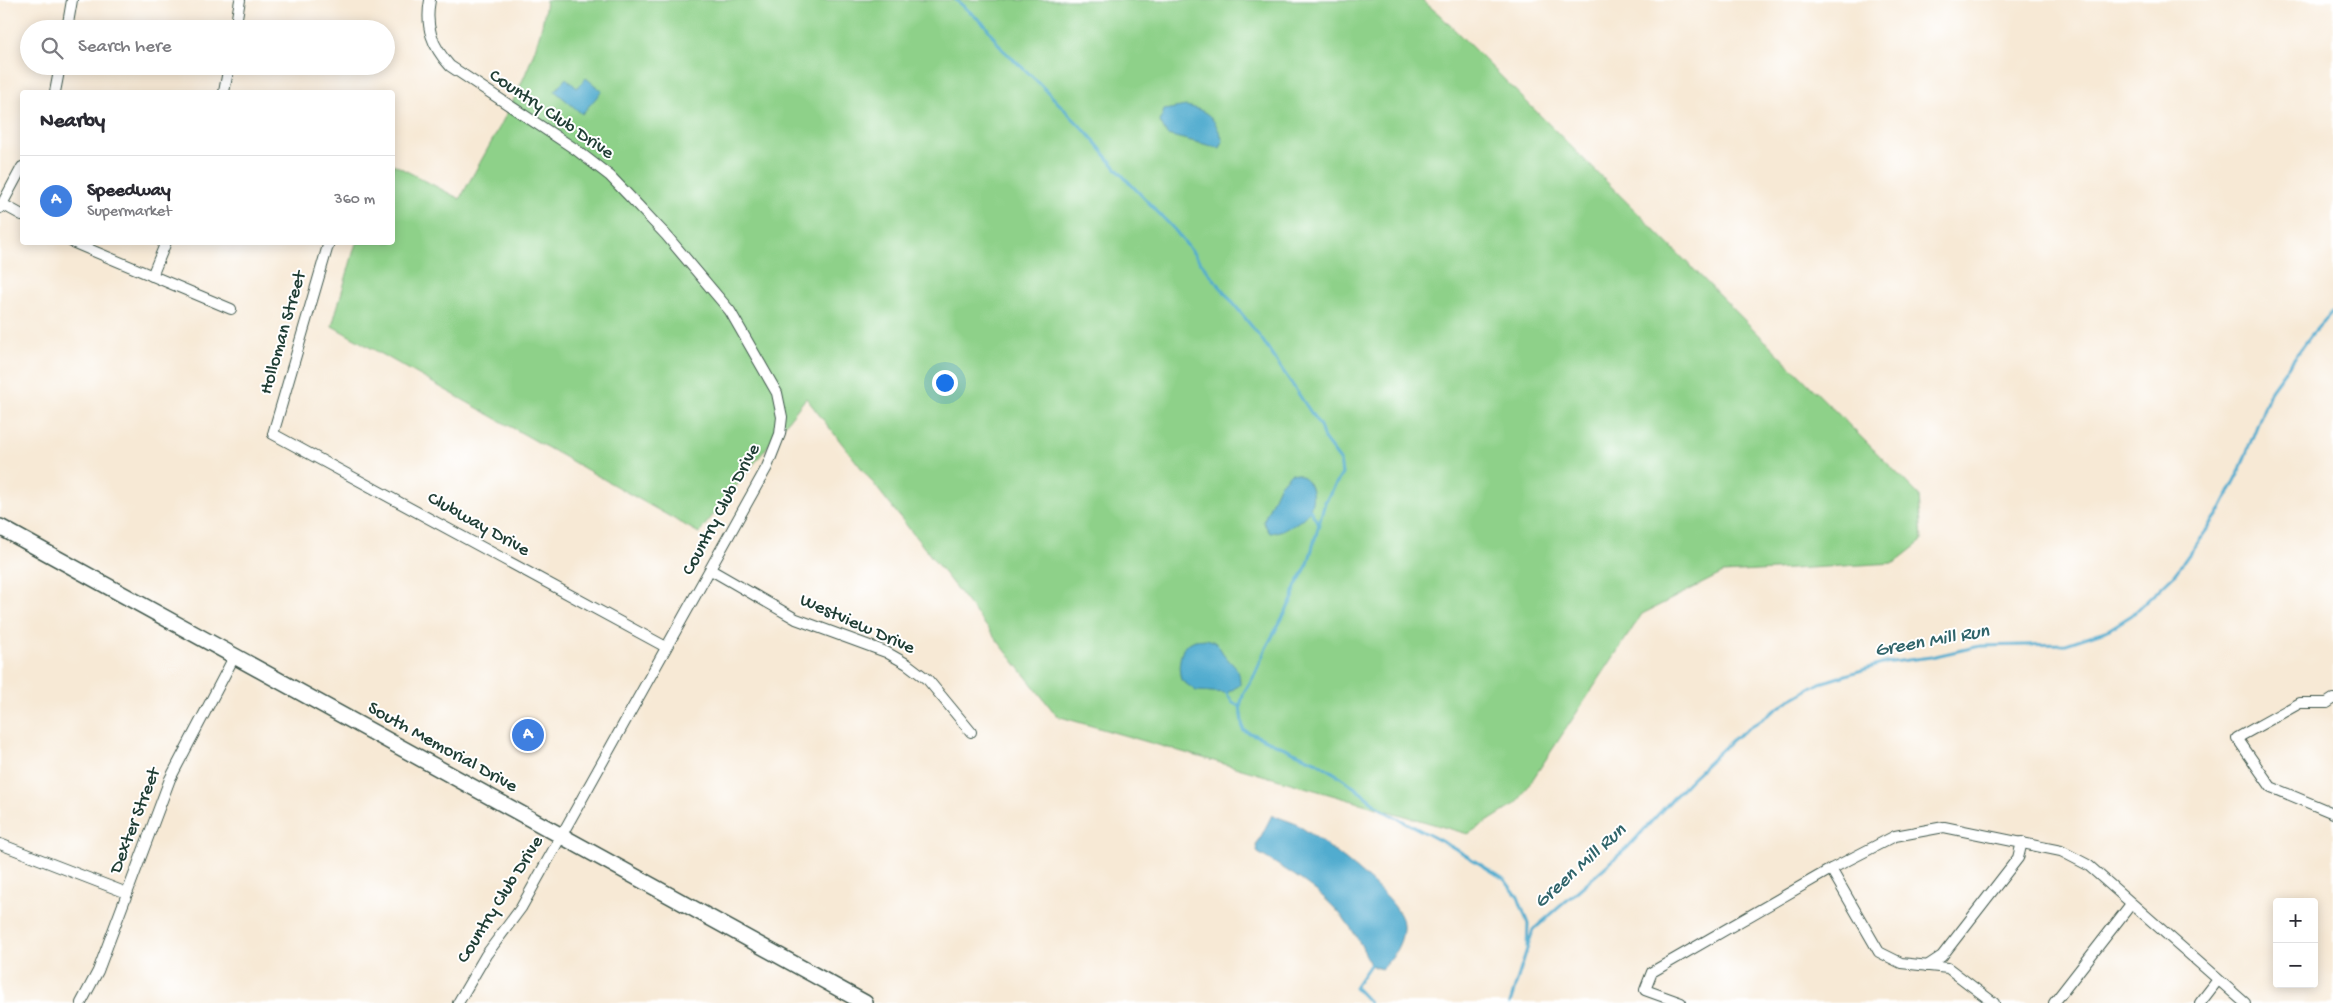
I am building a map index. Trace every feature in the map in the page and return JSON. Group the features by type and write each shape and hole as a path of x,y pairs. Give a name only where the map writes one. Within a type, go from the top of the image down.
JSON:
{"main road":[{"name":"South Memorial Drive","path":"0,527 864,1003"}],"street":[{"path":"69,20 72,0"},
{"path":"237,20 240,0"},
{"name":"Country Club Drive","path":"430,0 429,32 438,53 450,66 575,148 610,176 666,235 730,311 777,392 782,417 775,449 711,570 666,647 522,908 486,955 458,1003"},
{"path":"56,90 59,75"},
{"path":"224,90 227,75"},
{"path":"20,171 1,206 20,214"},
{"path":"79,245 231,309"},
{"path":"152,276 165,245"},
{"name":"Holloman Street","path":"274,434 328,245"},
{"name":"Clubway Drive","path":"274,434 666,647"},
{"name":"Westview Drive","path":"711,570 796,619 886,652 907,664 934,686 971,732"},
{"name":"Dexter Street","path":"81,1003 98,971 170,779 234,657"},
{"path":"2333,699 2327,703 2300,703 2237,738 2270,787 2333,813"},
{"path":"1681,1003 1645,990 1652,972 1831,869 1895,836 1944,827 2061,851 2088,865 2217,981 2245,1003"},
{"path":"1926,966 1942,956 2012,866 2018,858 2022,842"},
{"path":"0,844 127,893"},
{"path":"1831,869 1879,952 1901,963 1948,968 1994,1003"},
{"path":"2054,1003 2131,904"},
{"path":"2200,1003 2217,981"}],"green space":[{"path":"546,0 1422,0 1441,16 1919,495 1922,541 1894,563 1723,573 1642,614 1517,803 1468,834 1057,716 806,398 699,533 332,326 355,245 395,245 395,165 460,199 525,76 542,25"}],"water":[{"path":"566,78 577,88 586,78 602,91 582,114 555,91"},
{"path":"1186,106 1201,110 1214,121 1223,141 1220,148 1167,135 1160,122 1164,110"},
{"path":"1291,473 1303,477 1310,485 1313,497 1310,509 1303,518 1293,525 1281,531 1270,533 1263,522 1279,486"},
{"path":"1206,639 1216,644 1238,672 1240,685 1227,693 1196,691 1181,680 1180,662 1185,645 1195,640"},
{"path":"1272,815 1294,823 1320,840 1371,882 1396,909 1402,919 1403,932 1395,953 1381,969 1370,965 1350,927 1325,898 1294,875 1258,853 1256,846"}],"waterway":[{"path":"956,0 985,25 1002,49 1036,80 1090,136 1120,173 1174,229 1261,338 1320,426 1324,439 1340,460 1342,474 1325,502 1308,564 1295,587 1293,598 1244,692 1240,706 1243,730 1317,762 1345,780 1384,811 1454,848 1504,879 1518,897 1528,924 1527,947"},
{"name":"Green Mill Run","path":"1510,1003 1533,930 1628,847 1688,782 1733,739 1788,701 1820,683 1885,663 1931,657 1980,646 2066,644 2108,630 2132,615 2174,575 2218,514 2237,477 2271,390 2312,334 2333,311"},
{"path":"1306,509 1310,510 1318,523"},
{"path":"1225,691 1233,703 1240,706"},
{"path":"1370,1003 1355,987 1372,962"}],"place":[{"name":"Speedway","path":"528,735"}]}
